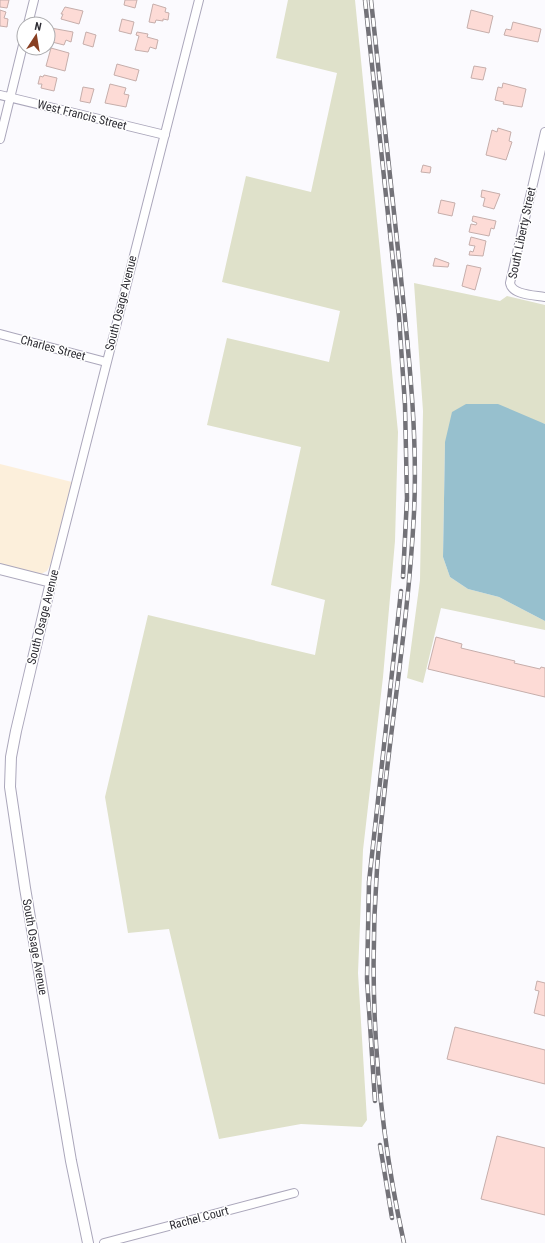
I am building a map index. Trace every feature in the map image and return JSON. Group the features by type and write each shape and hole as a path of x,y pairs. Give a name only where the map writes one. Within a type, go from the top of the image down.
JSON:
{"street":[{"path":"30,16 34,0"},
{"name":"South Osage Avenue","path":"88,1243 67,1138 25,888 10,787 11,757 51,582 198,0"},
{"path":"0,139 20,56"},
{"name":"West Francis Street","path":"0,95 164,135"},
{"name":"South Liberty Street","path":"545,132 511,276 511,287 515,291 545,298"},
{"name":"Charles Street","path":"0,334 106,362"},
{"path":"0,569 51,582"},
{"name":"Rachel Court","path":"104,1243 294,1192"}],"shaded area":[{"path":"0,464 72,482 51,563 47,571 41,574 0,564"}],"green space":[{"path":"288,0 355,0 398,432 395,541 383,677 363,850 358,973 367,1120 362,1127 301,1124 219,1139 169,929 128,933 105,797 148,615 315,655 325,600 271,585 301,447 207,425 227,338 329,362 340,311 222,282 246,176 311,192 337,73 276,58"},
{"path":"414,283 500,301 507,296 545,305 545,424 540,423 445,442 443,557 450,577 468,589 499,597 545,621 545,630 441,608 423,683 407,678 420,580 423,411"}],"water":[{"path":"466,404 498,404 545,424 545,621 499,597 468,589 450,577 443,557 445,442 452,412"}],"building":[{"path":"0,0 9,0 7,8 0,7"},
{"path":"125,0 137,0 135,8 124,5"},
{"path":"153,4 166,8 165,12 169,13 168,20 156,20 155,23 149,22"},
{"path":"65,7 83,11 79,24 61,19 63,14 61,14"},
{"path":"0,10 6,12 4,18 8,19 7,27 0,26"},
{"path":"471,10 493,16 489,33 467,28"},
{"path":"122,19 134,22 131,34 119,31"},
{"path":"513,22 541,29 538,42 504,35 506,29 511,30"},
{"path":"56,29 73,32 71,42 66,40 64,45 56,43"},
{"path":"86,32 96,35 93,47 83,44"},
{"path":"137,32 148,34 147,37 158,40 156,49 150,47 148,52 135,50 139,36 136,35"},
{"path":"56,49 69,53 65,71 46,66 49,56 56,56"},
{"path":"117,64 139,70 136,81 114,75"},
{"path":"474,66 486,68 483,80 471,78"},
{"path":"44,75 57,78 54,91 41,88 42,84 38,84 40,76 43,77"},
{"path":"503,83 526,89 522,107 503,104 504,102 495,100 498,87 502,88"},
{"path":"110,84 126,88 124,94 129,95 126,107 105,103"},
{"path":"83,87 94,89 90,103 80,101"},
{"path":"498,128 511,132 509,141 512,142 506,160 486,155 492,130 497,132"},
{"path":"423,165 431,167 430,173 421,172"},
{"path":"482,190 500,194 494,209 483,206 485,198 481,197"},
{"path":"441,200 455,203 452,216 438,213"},
{"path":"473,216 496,221 494,229 491,228 489,236 469,232 471,224 476,225 477,223 472,221"},
{"path":"471,237 486,241 483,256 469,255 470,251 473,252 475,246 469,245"},
{"path":"435,258 449,263 448,267 433,266"},
{"path":"467,265 481,268 475,290 462,286"},
{"path":"436,637 462,644 461,648 515,661 514,663 540,669 541,667 545,668 545,697 428,669"},
{"path":"537,981 545,983 545,1016 534,1013 539,991 535,990"},
{"path":"455,1027 545,1050 545,1084 447,1059"},
{"path":"497,1136 545,1148 545,1215 481,1199"}],"railway":[{"path":"365,0 399,317 405,405 407,498 403,577"},
{"path":"371,0 412,390 415,452 414,513 411,558 381,824 374,916 374,1010 381,1104 387,1150 404,1243"},
{"path":"375,1101 367,979 369,882 401,591"},
{"path":"380,1145 392,1218"}]}
